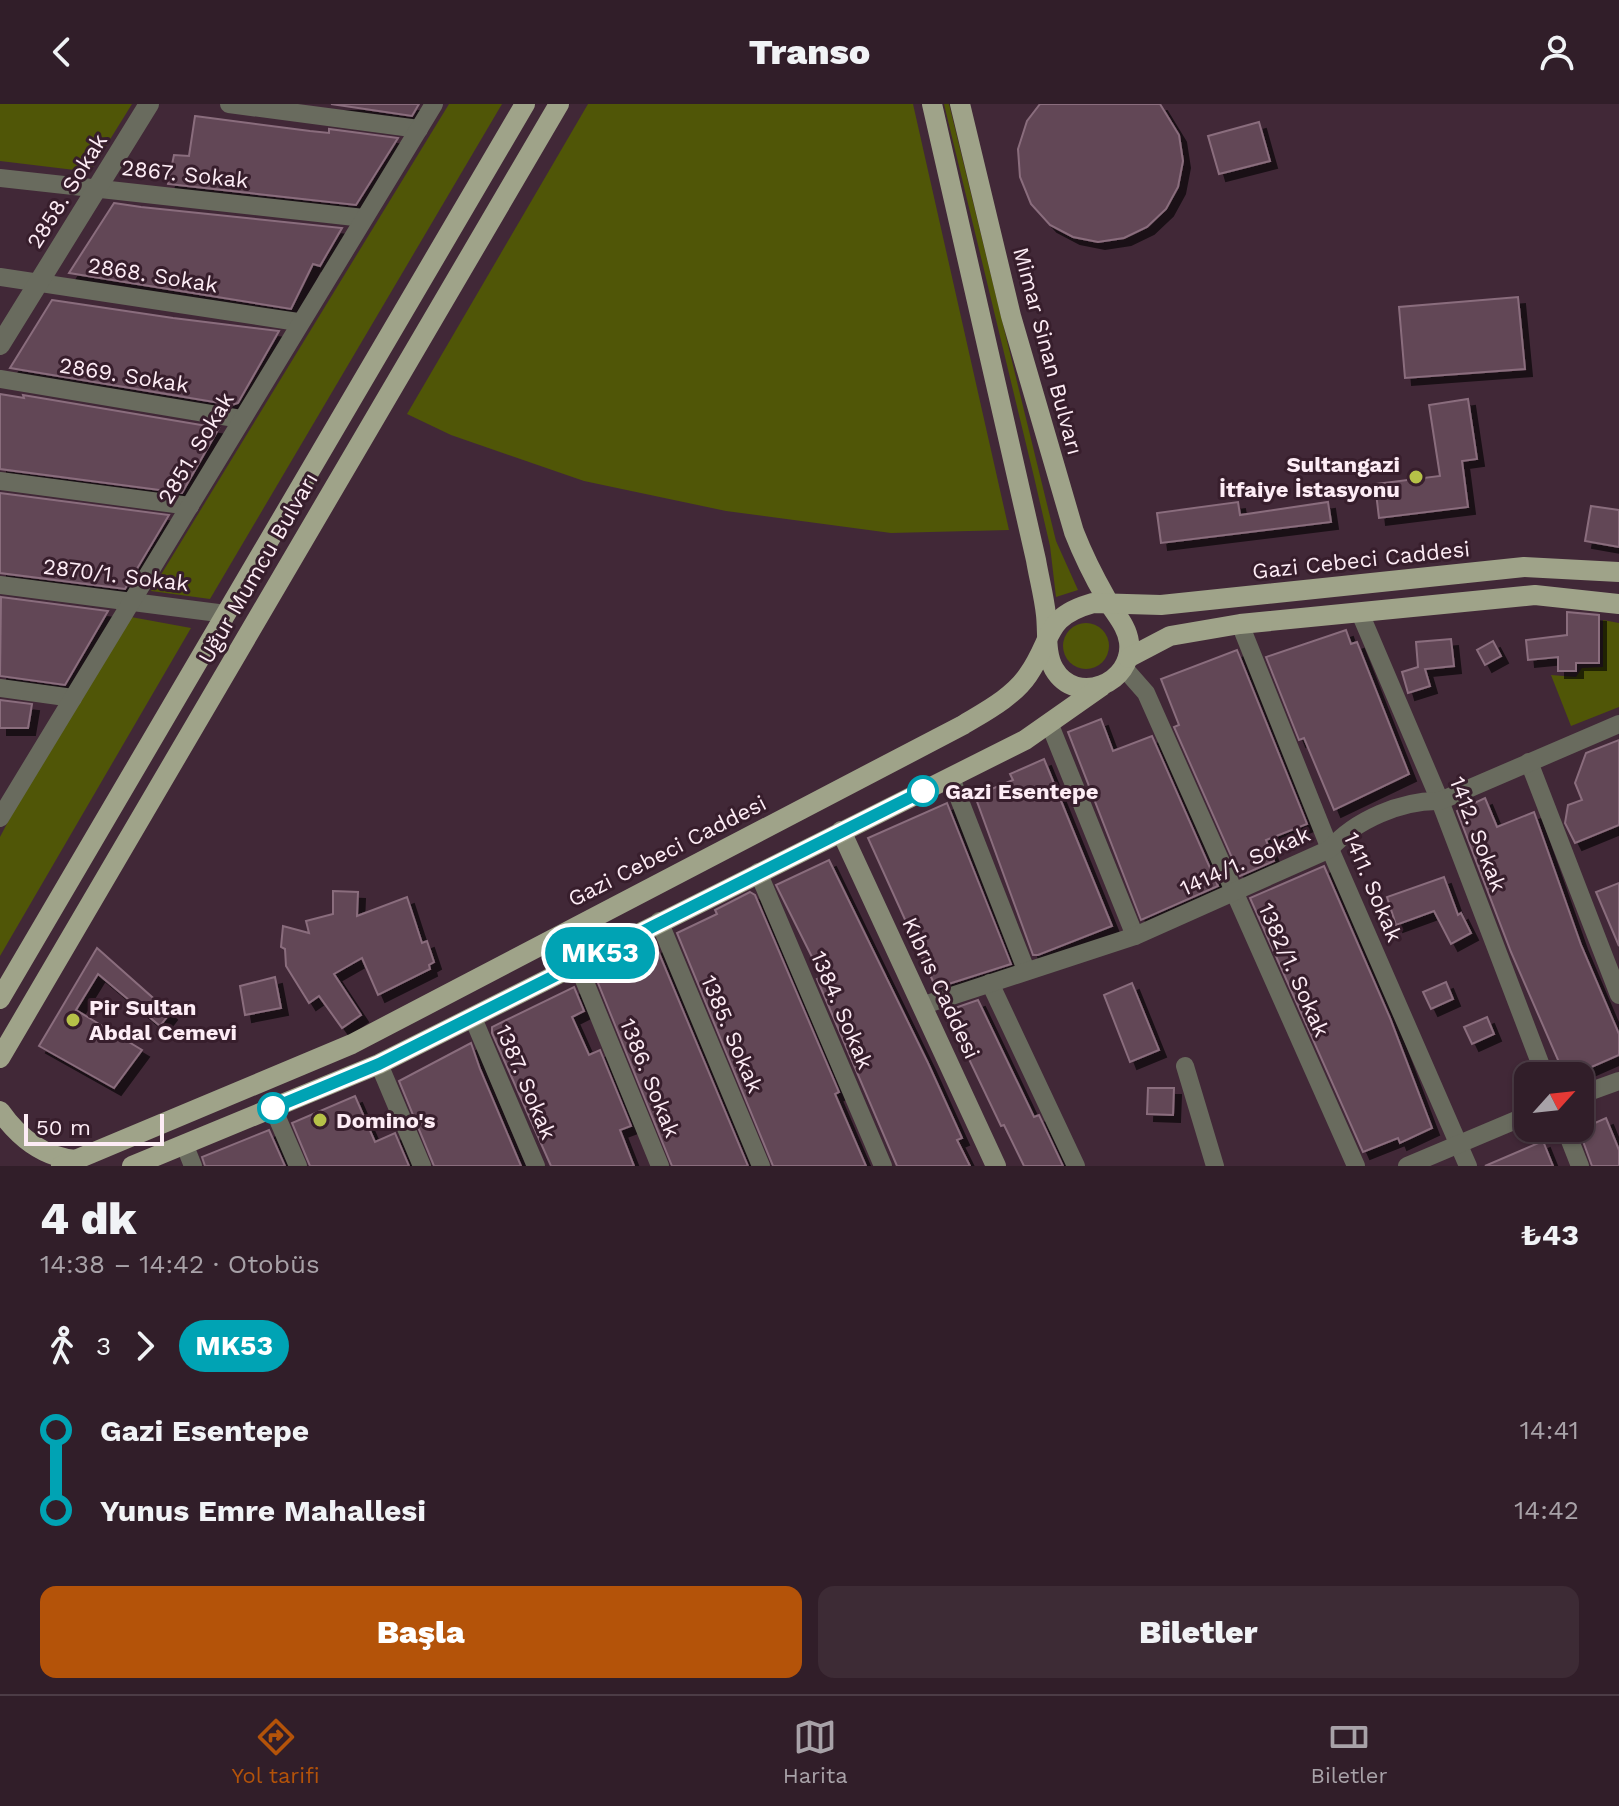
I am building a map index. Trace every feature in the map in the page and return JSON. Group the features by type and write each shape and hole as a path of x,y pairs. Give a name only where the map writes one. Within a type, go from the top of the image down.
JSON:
{"main road":[{"name":"Uğur Mumcu Bulvarı","path":"0,999 525,104"},
{"name":"Uğur Mumcu Bulvarı","path":"0,1058 559,104"},
{"path":"932,104 1036,560 1049,659 1063,681 1076,687 1102,686"},
{"name":"Mimar Sinan Bulvarı","path":"960,104 1011,316 1074,532 1109,603"},
{"name":"Gazi Cebeci Caddesi","path":"1109,603 1189,603 1524,567 1619,572"},
{"path":"132,1166 379,1064 659,921 951,778 1050,725 1102,686 1126,663 1170,636 1240,624 1535,595 1591,598 1619,604"},
{"path":"1048,640 1054,623 1066,612 1093,603 1109,603 1128,633 1126,663"},
{"name":"Gazi Cebeci Caddesi","path":"69,1163 352,1044 963,725 1011,694 1028,676 1048,640"},
{"name":"Kıbrıs Caddesi","path":"841,831 996,1166"},
{"path":"0,1111 14,1129 43,1153 69,1163"}],"street":[{"name":"2858. Sokak","path":"0,345 149,104"},
{"path":"229,104 419,129"},
{"name":"2851. Sokak","path":"0,818 8,789 73,698 298,322 434,104"},
{"name":"2867. Sokak","path":"0,178 364,218"},
{"name":"2868. Sokak","path":"0,277 298,322"},
{"name":"2869. Sokak","path":"0,379 241,419"},
{"path":"0,481 190,506"},
{"name":"2870/1. Sokak","path":"0,585 226,614"},
{"name":"1412. Sokak","path":"1360,613 1440,801 1540,1062"},
{"name":"1411. Sokak","path":"1240,624 1330,849 1468,1166"},
{"name":"1382/1. Sokak","path":"1126,663 1146,693 1232,894 1356,1166"},
{"path":"0,688 73,698"},
{"name":"1414/1. Sokak","path":"924,1005 1135,936 1330,849 1346,830 1417,800 1440,801 1619,724"},
{"path":"1050,725 1135,936"},
{"path":"1529,762 1619,995"},
{"path":"951,778 1026,970"},
{"name":"1384. Sokak","path":"758,872 883,1166"},
{"name":"1385. Sokak","path":"659,921 761,1166"},
{"name":"1386. Sokak","path":"578,965 660,1166"},
{"path":"990,983 1076,1166"},
{"name":"1387. Sokak","path":"473,1018 536,1166"},
{"path":"379,1064 422,1166"},
{"path":"1185,1066 1215,1166"},
{"path":"1594,1090 1619,1081"},
{"path":"273,1108 298,1166"},
{"path":"1407,1166 1514,1121"},
{"path":"1571,1142 1580,1166"},
{"path":"185,1146 193,1166"}],"green space":[{"path":"0,104 132,104 91,170 83,171 0,161"},
{"path":"449,104 502,104 210,599 151,591"},
{"path":"588,104 913,104 1009,530 891,533 726,511 584,481 451,435 407,414"},
{"path":"944,104 949,104 1056,541 1078,590 1056,597 1050,546"},
{"path":"131,617 191,628 0,956 0,837 33,774"},
{"path":"1603,620 1619,623 1619,707 1571,726 1551,675 1576,677 1582,668 1603,667"},
{"path":"1086,623 1102,630 1109,646 1102,662 1086,669 1070,662 1063,646 1070,630"}],"building":[{"path":"331,104 419,104 412,116"},
{"path":"1040,104 1160,104 1179,135 1183,161 1178,187 1166,209 1147,227 1124,238 1098,242 1073,237 1050,225 1031,204 1020,177 1018,149 1027,121"},
{"path":"195,116 310,131 329,133 329,129 398,138 356,205 168,184 174,155 189,156"},
{"path":"1259,122 1270,161 1219,174 1208,136"},
{"path":"114,203 342,228 320,266 313,264 291,309 69,273"},
{"path":"1518,297 1525,369 1405,378 1399,307"},
{"path":"52,300 279,331 238,403 232,405 10,368"},
{"path":"0,394 24,398 23,395 219,428 182,493 0,469"},
{"path":"1468,399 1477,459 1462,461 1468,507 1379,518 1375,484 1440,476 1429,405"},
{"path":"0,493 169,515 125,589 0,573"},
{"path":"1238,502 1240,515 1328,502 1331,522 1161,543 1157,513"},
{"path":"1591,506 1619,510 1619,547 1585,541"},
{"path":"1,597 108,611 65,685 0,676"},
{"path":"1567,612 1599,615 1599,663 1576,663 1576,671 1558,671 1558,657 1528,660 1526,640 1567,635"},
{"path":"1346,630 1351,644 1357,642 1409,774 1334,810 1304,738 1299,740 1266,657"},
{"path":"1451,639 1454,666 1425,669 1430,686 1408,693 1402,672 1418,667 1416,642"},
{"path":"1493,641 1501,656 1485,665 1477,650"},
{"path":"1237,650 1307,824 1266,840 1274,861 1240,876 1174,727 1179,725 1161,679"},
{"path":"0,700 32,704 28,728 0,728"},
{"path":"1101,719 1113,751 1152,736 1218,886 1141,920 1068,732"},
{"path":"1619,740 1619,825 1575,843 1565,823 1568,805 1582,800 1575,783 1586,753"},
{"path":"1044,759 1112,926 1033,955 975,796 1013,780 1010,774"},
{"path":"1485,798 1497,827 1534,812 1581,945 1619,1034 1619,1055 1594,1066 1594,1062 1559,1062 1511,952 1457,811"},
{"path":"947,803 1011,964 936,988 868,838"},
{"path":"829,860 928,1063 962,1138 957,1140 970,1166 897,1166 817,979 822,977 776,885"},
{"path":"1324,866 1390,1018 1432,1128 1400,1143 1398,1138 1363,1152 1250,898"},
{"path":"1444,877 1458,915 1461,913 1471,933 1451,944 1434,911 1396,925 1387,897"},
{"path":"1619,883 1619,946 1596,892"},
{"path":"333,891 358,892 357,916 407,897 422,943 427,941 434,962 429,965 430,969 378,995 362,958 334,974 361,1015 342,1028 319,996 309,1003 286,966 285,949 281,947 283,926 309,933 306,921 333,914"},
{"path":"750,892 755,895 839,1092 835,1094 866,1166 773,1166 677,933 717,914 715,910"},
{"path":"656,946 748,1166 672,1166 594,973"},
{"name":"Pir Sultan Abdal Cemevi","path":"97,948 170,1013 160,1026 98,974 76,1010 142,1050 114,1088 39,1046"},
{"path":"275,977 281,1008 245,1015 240,986"},
{"path":"1446,982 1453,999 1431,1009 1423,992"},
{"path":"1132,983 1159,1050 1130,1062 1104,995"},
{"path":"574,987 584,1011 572,1017 589,1055 600,1050 631,1126 620,1130 634,1166 551,1166 492,1033 492,1027"},
{"path":"978,1000 1034,1117 1039,1115 1063,1166 1024,1166 1004,1125 1001,1126 946,1011"},
{"path":"1487,1017 1494,1034 1472,1044 1464,1027"},
{"path":"471,1043 521,1166 434,1166 399,1081"},
{"path":"1148,1088 1174,1088 1173,1115 1147,1114"},
{"path":"355,1096 375,1142 395,1133 409,1166 310,1166 292,1123"},
{"path":"1606,1118 1619,1150 1619,1166 1592,1166 1583,1142 1594,1142 1594,1123"},
{"path":"269,1130 285,1166 205,1166 202,1157"},
{"path":"1543,1142 1553,1166 1485,1166"}],"bus line":[{"name":"MK53","path":"273,1108 379,1064 923,791"}],"place":[{"name":"Sultangazi İtfaiye İstasyonu","path":"1416,477"},
{"name":"Gazi Esentepe","path":"923,791"},
{"name":"Pir Sultan Abdal Cemevi","path":"73,1020"},
{"name":"Domino's","path":"320,1120"}]}
